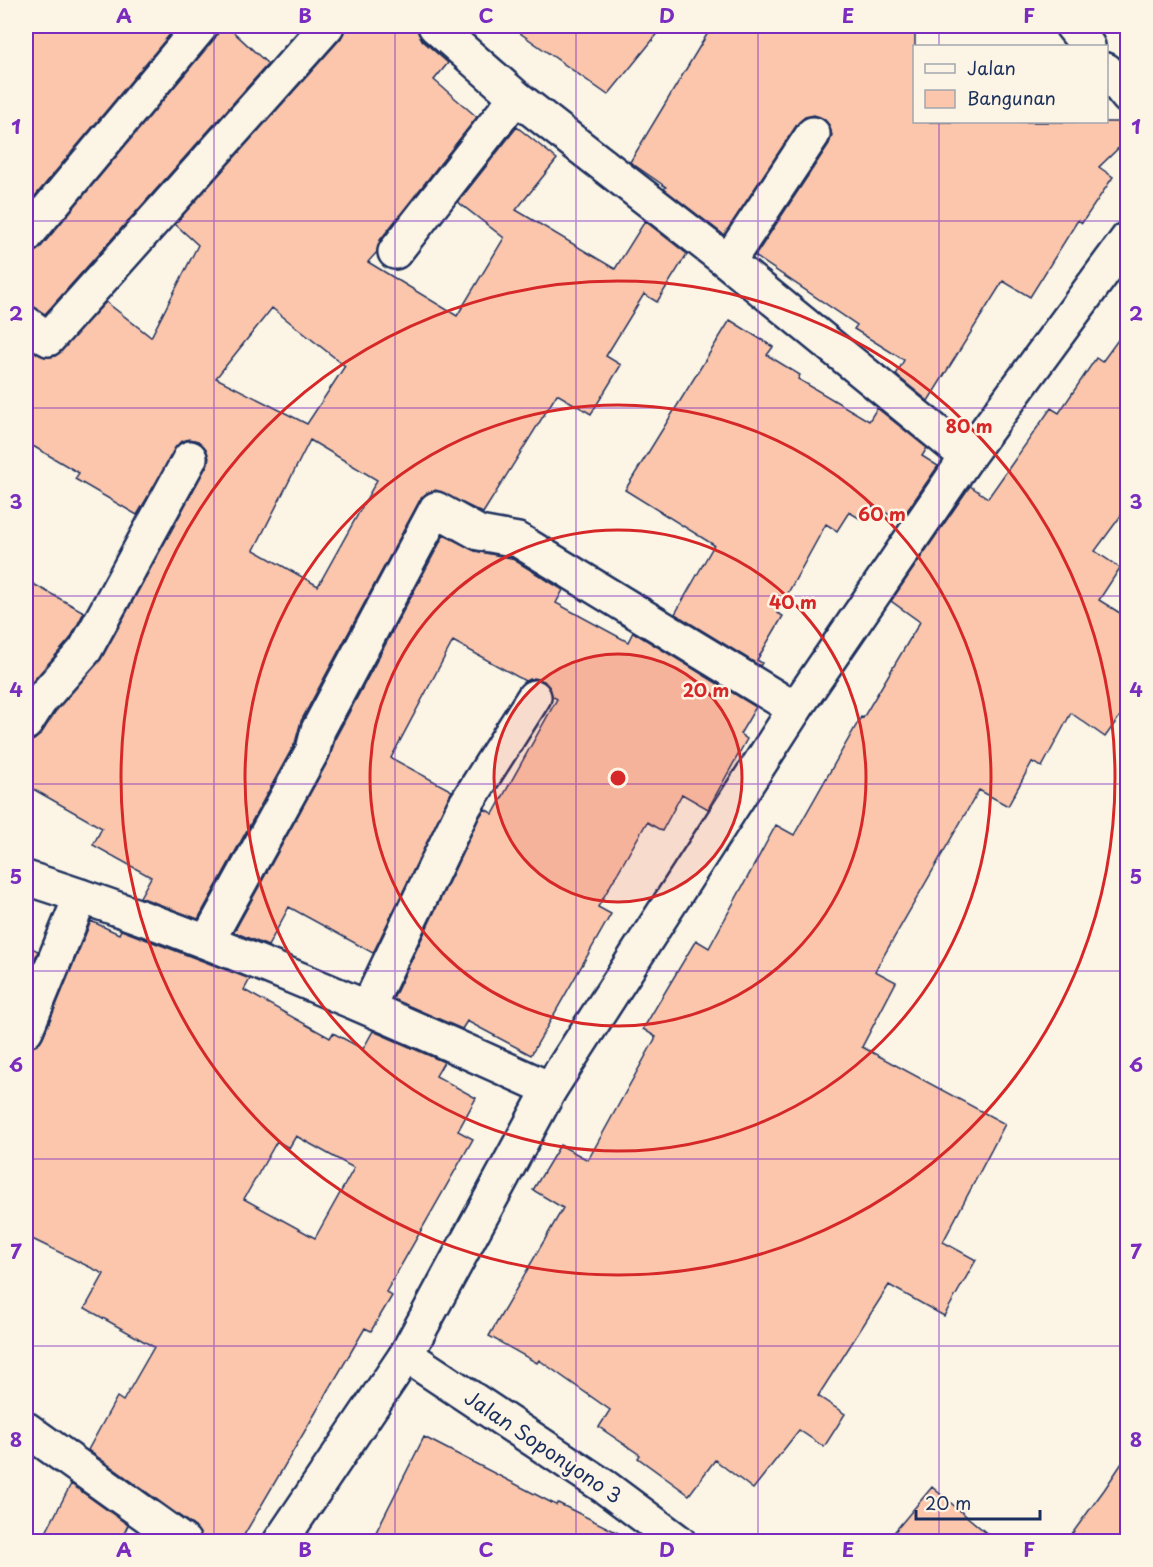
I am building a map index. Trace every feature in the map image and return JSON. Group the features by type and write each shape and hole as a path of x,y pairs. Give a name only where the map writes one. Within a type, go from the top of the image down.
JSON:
{"street":[{"path":"26,236 201,26"},
{"path":"26,323 48,339 327,26"},
{"path":"435,26 516,97 728,262 967,457"},
{"path":"1072,26 1087,45"},
{"path":"1108,71 1128,97"},
{"path":"395,252 516,97"},
{"path":"728,262 813,134"},
{"path":"280,1542 406,1354 550,1089 795,709 967,457 1128,238"},
{"path":"26,723 47,693 85,650 190,458"},
{"path":"207,942 313,750 318,730 436,509 479,533 518,540 795,709"},
{"path":"368,1007 464,807 534,697"},
{"path":"26,878 207,942 368,1007 550,1089"},
{"path":"26,1030 81,896"},
{"name":"Jalan Soponyono 3","path":"406,1354 605,1487 679,1542"},
{"path":"26,1429 184,1542"}],"building":[{"path":"26,26 177,26 26,207"},
{"path":"219,26 227,26 268,64 45,314 26,305 26,254 40,248 215,38"},
{"path":"345,26 417,26 422,40 448,63 434,80 477,117 380,240 377,252 368,262 457,316 504,238 458,202 517,127 557,159 516,210 615,269 645,221 687,254 657,302 644,294 606,356 621,365 591,414 557,394 483,513 436,490 427,493 420,500 301,721 295,743 198,919 140,897 151,877 93,845 102,828 26,785 26,742 34,740 41,734 55,712 101,659 209,458 206,449 198,441 189,439 180,442 137,515 75,479 79,473 26,442 26,346 45,357 55,356 106,302 151,337 198,245 175,224 341,38","holes":["272,308 345,366 307,424 216,378","310,440 377,480 318,586 254,550"]},
{"path":"510,26 664,26 608,95"},
{"path":"712,26 915,26 913,123 1128,122 1128,139 1099,167 1113,177 1082,223 1078,220 1030,297 1003,281 928,401 896,375 904,360 854,329 857,325 755,256 829,144 832,135 824,119 814,115 805,117 798,123 724,235 664,189 666,187 630,162"},
{"path":"730,320 773,347 767,355 800,375 798,379 869,421 877,408 927,448 922,456 938,466 900,521 873,505 864,521 849,512 837,531 826,524 777,613 783,616 757,660 762,663 760,666 675,614 714,545 625,490"},
{"path":"1128,326 1128,506 1095,551 1120,568 1099,600 1128,618 1128,705 1105,737 1071,713 1042,767 1032,762 1008,806 979,790 875,971 896,982 862,1047 1005,1124 943,1242 976,1260 944,1316 889,1285 818,1396 845,1414 824,1447 799,1430 753,1489 715,1460 689,1495 638,1458 640,1455 599,1427 610,1410 539,1360 537,1363 489,1336 563,1208 533,1190 560,1145 588,1160 656,1037 643,1029 696,940 709,948 776,825 794,835 861,717 863,718 920,622 891,601 970,486 988,498 1051,408 1059,413 1096,358 1102,362"},
{"path":"444,535 475,551 511,558 563,590 556,603 628,642 633,632 756,707 740,734 747,739 708,809 682,794 662,831 647,822 598,907 611,914 531,1055 467,1021 462,1029 393,999 480,816 485,809 493,814 557,699 552,696 550,688 544,681 534,678 525,681 453,641 391,758 452,791 373,953 289,907 268,946 234,932 329,759 336,737"},
{"path":"26,580 84,612 70,639 26,689"},
{"path":"91,921 119,934 121,930 250,979 244,990 330,1038 333,1033 363,1049 373,1031 444,1062 436,1076 476,1098 458,1131 473,1139 386,1292 392,1296 371,1331 365,1328 240,1542 211,1542 201,1536 195,1527 88,1450 117,1397 123,1401 154,1347 85,1308 104,1274 26,1236 26,1048 37,1045 43,1037","holes":["296,1136 354,1168 315,1238 244,1199 277,1141 289,1148"]},
{"path":"26,945 38,951 26,982"},
{"path":"424,1437 556,1505 558,1503 636,1542 371,1542"},
{"path":"1128,1454 1128,1542 1066,1542 1104,1490"},
{"path":"71,1484 128,1525 120,1542 41,1542"},
{"path":"932,1487 997,1542 886,1542"}]}
